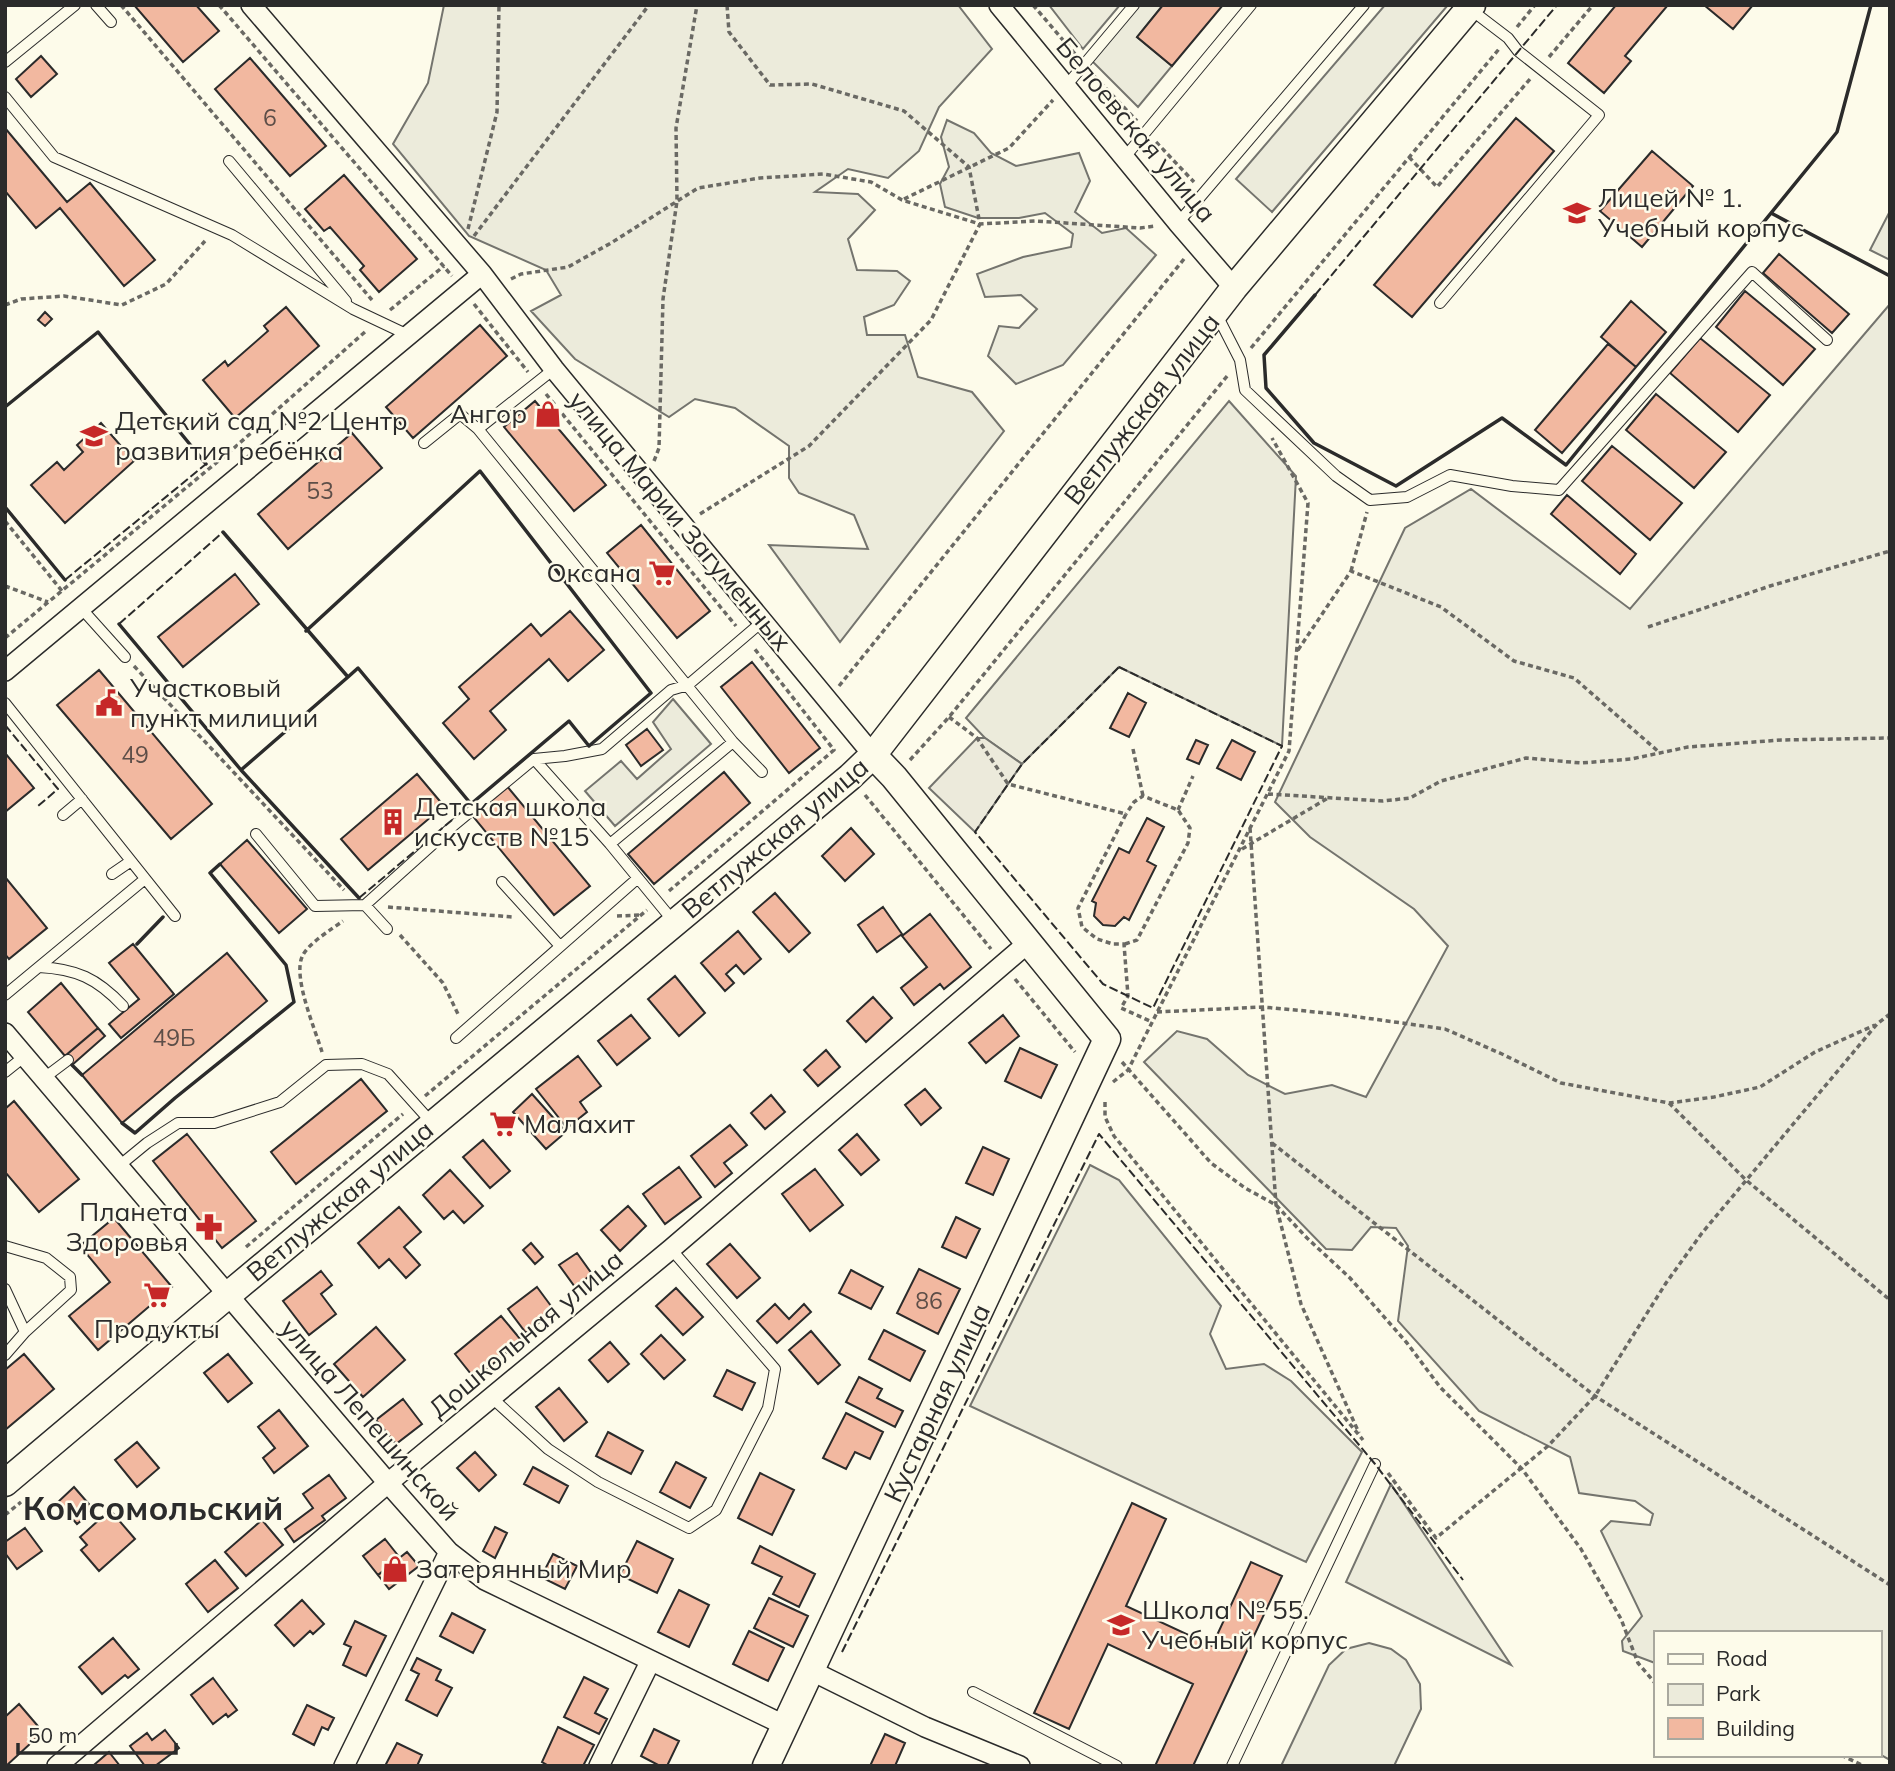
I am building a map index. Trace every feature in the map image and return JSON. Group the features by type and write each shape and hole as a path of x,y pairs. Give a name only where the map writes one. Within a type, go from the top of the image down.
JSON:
{"main road":[{"name":"Ветлужская улица","path":"5,1483 850,778 873,755 1234,288 1471,7"},
{"name":"улица Марии Загуменных","path":"873,755 894,777 1107,1040"},
{"name":"Кустарная улица","path":"766,1766 1107,1040"}],"street":[{"name":"улица Марии Загуменных","path":"251,5 463,252 554,369 873,755"},
{"name":"Белоевская улица","path":"999,5 1234,288"},
{"path":"5,671 409,335 487,281"},
{"name":"Дошкольная улица","path":"57,1766 388,1483 671,1249 1028,943"},
{"name":"улица Лепешинской","path":"5,1032 449,1552 485,1580 786,1726"},
{"path":"344,1766 449,1552"},
{"path":"599,1766 650,1662"},
{"path":"812,1671 925,1727 1020,1766"}],"lane":[{"path":"5,62 75,5"},
{"path":"96,5 111,22"},
{"path":"1066,86 1134,5"},
{"path":"1125,158 1251,5"},
{"path":"1178,223 1364,5"},
{"path":"1440,303 1599,115 1518,51 1508,38 1471,7"},
{"path":"5,97 54,157 232,235 353,309 381,317 409,335"},
{"path":"229,161 353,309"},
{"path":"1216,314 1240,360 1245,390 1336,476 1370,500 1407,497 1450,475 1512,486 1559,490 1752,272 1827,340"},
{"path":"478,429 554,369"},
{"path":"424,443 460,414 478,429 733,742 762,772"},
{"path":"81,608 125,657"},
{"path":"256,834 315,906 365,905 534,758 602,749 671,690 688,685 764,621"},
{"path":"5,703 175,916"},
{"path":"610,844 733,742"},
{"path":"534,758 675,922"},
{"path":"63,816 82,799"},
{"path":"112,874 131,861"},
{"path":"456,1038 638,877"},
{"path":"5,995 145,879"},
{"path":"502,881 561,946"},
{"path":"365,905 387,929"},
{"path":"39,967 64,968 105,986 123,1006"},
{"path":"5,1072 25,1056"},
{"path":"44,1078 68,1060"},
{"path":"119,1166 178,1123 214,1123 280,1102 326,1065 362,1064 388,1074 433,1124"},
{"path":"5,1246 46,1258 70,1277 71,1290 25,1332 5,1355"},
{"path":"491,1397 548,1449 620,1494 689,1528 716,1510 768,1408 775,1369 671,1249"},
{"path":"5,1289 25,1332"},
{"path":"1232,1766 1375,1464"},
{"path":"972,1692 1117,1766"}],"path":[{"path":"121,5 381,317"},
{"path":"463,252 497,112 499,5"},
{"path":"5,638 234,449 381,317 463,252 649,5"},
{"path":"637,506 659,449 663,299 677,201 676,128 697,5"},
{"path":"684,524 809,446 931,320 980,224 969,167 904,111 812,84 770,85 729,32 727,5"},
{"path":"894,777 949,717 1240,360 1535,5"},
{"path":"1409,157 1437,187 1593,5"},
{"path":"902,200 1009,148 1066,86"},
{"path":"1147,132 1205,193"},
{"path":"473,303 487,281 568,267 698,188 760,178 823,174 871,182 902,200 980,224 1036,221 1140,228 1178,223"},
{"path":"5,305 21,299 64,296 122,306 166,284 216,229"},
{"path":"828,699 1196,244"},
{"path":"1296,652 1351,571 1370,500"},
{"path":"5,521 62,591"},
{"path":"1648,627 1770,586 1890,551"},
{"path":"1351,571 1441,607 1514,661 1574,678 1660,753"},
{"path":"5,586 48,602"},
{"path":"125,657 354,901 365,905 536,919"},
{"path":"949,717 977,738 1008,785 1126,814"},
{"path":"1268,794 1383,801 1410,798 1441,781 1526,758 1581,763 1631,759 1688,747 1781,740 1890,738"},
{"path":"1133,749 1143,796"},
{"path":"276,1219 658,901 834,750"},
{"path":"1178,810 1194,776"},
{"path":"864,794 1104,1089 1105,1117 1114,1136 1371,1450"},
{"path":"1143,796 1178,810 1190,828 1188,843 1137,940 1114,944 1097,939 1082,927 1078,908 1126,814 1134,802 1143,796"},
{"path":"1240,850 1329,797"},
{"path":"1251,828 1276,1205 1301,1304 1363,1440"},
{"path":"326,1065 299,977 302,956 321,937 365,905"},
{"path":"593,917 641,915"},
{"path":"400,935 443,983 466,1029"},
{"path":"1124,944 1128,996 1121,1008 1153,1022"},
{"path":"1157,1012 1262,1007 1445,1029 1561,1083 1669,1103 1760,1087 1815,1052 1877,1024"},
{"path":"1387,1472 1436,1538 1548,1446 1595,1395 1666,1283 1702,1233 1877,1024 1890,1014"},
{"path":"1107,1040 1128,1070 1211,1163 1245,1188 1276,1205 1350,1278 1400,1335 1440,1387 1522,1469 1581,1549 1621,1619 1637,1663 1654,1682"},
{"path":"1669,1103 1746,1180 1890,1300"},
{"path":"1272,1143 1595,1395 1890,1585"},
{"path":"1844,1757 1864,1766"}],"green space":[{"path":"444,5 958,5 992,49 939,107 919,151 888,178 848,169 815,192 858,194 875,210 848,239 857,270 897,271 910,281 894,305 864,317 867,335 905,335 918,377 972,392 1004,431 840,642 769,545 868,549 854,515 799,493 789,478 789,446 735,408 695,399 669,417 575,359 531,311 561,295 546,270 469,236 393,144 428,83"},
{"path":"1049,5 1120,5 1083,49"},
{"path":"1139,5 1163,5 1137,37 1172,66 1138,107 1092,61"},
{"path":"1385,5 1448,5 1272,212 1236,179"},
{"path":"947,120 974,133 991,153 1016,166 1079,153 1090,181 1075,212 1102,233 1126,228 1156,255 1063,365 1016,384 988,356 999,326 1019,328 1037,309 1021,295 985,297 977,274 1023,257 1071,247 1073,234 1045,213 1019,218 978,218 945,207 940,184 949,167 941,137"},
{"path":"1890,211 1890,260 1870,250"},
{"path":"1890,304 1890,1760 1881,1755 1881,1631 1654,1631 1654,1663 1623,1651 1622,1641 1642,1616 1601,1531 1611,1521 1650,1525 1653,1514 1635,1501 1579,1493 1570,1457 1479,1411 1398,1321 1408,1246 1396,1228 1371,1227 1352,1250 1326,1249 1144,1062 1177,1031 1207,1039 1248,1075 1285,1094 1332,1085 1366,1097 1448,946 1414,909 1310,837 1275,802 1405,528 1471,489 1630,609"},
{"path":"1229,401 1296,476 1282,746 1119,667 1022,764 985,738 966,718"},
{"path":"673,699 711,744 615,826 585,791 621,761 637,779 671,749 653,722"},
{"path":"1090,1165 1119,1180 1221,1306 1210,1334 1226,1369 1264,1364 1291,1381 1362,1452 1306,1562 970,1406"},
{"path":"1391,1484 1511,1665 1346,1582"},
{"path":"1369,1643 1391,1649 1406,1660 1420,1684 1421,1709 1394,1766 1281,1766 1329,1665 1346,1649"}],"shaded area":[{"path":"977,738 985,738 1022,764 975,832 929,788"}],"building":[{"path":"134,5 196,5 219,31 183,62"},
{"path":"1163,5 1223,5 1172,66 1137,37"},
{"path":"1616,5 1668,5 1625,56 1631,61 1604,93 1568,63"},
{"path":"1704,5 1753,5 1733,29"},
{"path":"41,56 57,74 31,97 16,79"},
{"path":"250,58 326,146 290,176 215,89"},
{"path":"1516,118 1554,151 1412,317 1374,285"},
{"path":"5,128 67,202 90,183 155,260 124,286 60,208 36,228 5,191"},
{"path":"1652,151 1693,186 1642,247 1600,211"},
{"path":"344,175 417,259 379,292 360,270 364,266 330,227 324,231 305,209"},
{"path":"1779,254 1849,314 1832,333 1763,273"},
{"path":"1745,291 1815,349 1783,385 1716,327"},
{"path":"1631,301 1666,332 1636,367 1601,337"},
{"path":"286,307 319,346 235,418 203,380 225,361 228,366 268,331 264,326"},
{"path":"45,312 52,319 45,326 38,320"},
{"path":"480,325 507,356 413,438 386,407"},
{"path":"1700,338 1770,395 1738,432 1670,373"},
{"path":"1608,344 1636,367 1562,453 1535,430"},
{"path":"1656,394 1726,452 1694,488 1626,430"},
{"path":"535,401 606,485 574,511 504,427"},
{"path":"101,423 134,461 65,523 31,485 57,462 64,470 83,452 77,445"},
{"path":"352,433 382,468 288,549 258,514"},
{"path":"1612,446 1682,503 1650,540 1582,481"},
{"path":"1567,495 1636,554 1620,574 1551,514"},
{"path":"641,525 710,611 677,638 607,553"},
{"path":"235,574 259,604 183,667 158,637"},
{"path":"570,611 604,650 568,681 549,659 490,711 506,730 474,759 443,723 469,699 459,687 531,624 541,636"},
{"path":"752,662 820,748 789,773 721,687"},
{"path":"99,670 212,804 171,839 57,705"},
{"path":"1128,693 1146,703 1129,737 1110,728"},
{"path":"647,729 663,750 641,766 626,745"},
{"path":"1196,740 1208,745 1199,764 1187,759"},
{"path":"1232,740 1255,752 1241,780 1217,768"},
{"path":"5,753 34,788 5,812"},
{"path":"724,772 750,803 654,884 628,854"},
{"name":"Детская школа искусств №15","path":"417,774 444,806 368,870 341,839"},
{"path":"506,785 590,886 554,915 471,814"},
{"path":"1147,818 1164,827 1147,861 1156,866 1129,920 1124,917 1115,926 1103,925 1094,916 1096,903 1092,901 1119,848 1129,853"},
{"path":"851,828 874,854 845,881 822,856"},
{"path":"247,840 307,909 279,933 220,864"},
{"path":"5,877 47,928 9,959 5,954"},
{"path":"775,893 810,933 789,952 753,912"},
{"path":"883,907 902,934 877,952 858,925"},
{"path":"930,914 971,967 944,989 940,984 914,1005 901,988 927,967 902,936"},
{"path":"738,931 761,959 744,974 736,965 726,974 734,983 725,991 701,963"},
{"path":"133,944 174,994 121,1038 109,1024 139,999 109,963"},
{"path":"227,953 267,1001 122,1123 82,1075"},
{"path":"675,976 705,1013 679,1036 648,999"},
{"path":"61,983 98,1028 65,1056 28,1012"},
{"path":"873,997 892,1018 866,1042 847,1021"},
{"path":"631,1015 650,1038 617,1065 598,1041"},
{"path":"1003,1015 1019,1036 986,1063 969,1043"},
{"path":"98,1028 105,1036 72,1065 65,1056"},
{"path":"1020,1048 1057,1065 1041,1098 1005,1081"},
{"path":"826,1050 840,1067 818,1086 804,1070"},
{"path":"578,1056 601,1086 580,1102 587,1112 567,1128 536,1089"},
{"path":"361,1079 387,1111 296,1184 271,1152"},
{"path":"925,1089 941,1108 921,1125 905,1105"},
{"path":"532,1094 566,1132 546,1149 513,1112"},
{"path":"771,1095 785,1112 765,1129 751,1113"},
{"path":"14,1101 79,1179 39,1212 5,1172 5,1109"},
{"path":"730,1125 747,1145 724,1163 732,1173 715,1187 691,1156"},
{"path":"187,1134 256,1221 222,1248 153,1161"},
{"path":"857,1134 879,1160 861,1175 839,1150"},
{"path":"483,1140 510,1171 490,1188 463,1157"},
{"path":"983,1147 1009,1159 993,1195 966,1183"},
{"path":"679,1167 701,1197 665,1224 643,1194"},
{"path":"815,1169 843,1205 810,1231 782,1194"},
{"path":"450,1170 483,1206 464,1223 453,1211 444,1219 423,1195"},
{"path":"628,1206 646,1226 620,1251 601,1230"},
{"path":"399,1207 421,1232 404,1247 420,1265 406,1278 389,1259 379,1268 358,1243"},
{"path":"956,1217 980,1229 966,1258 942,1247"},
{"path":"114,1218 172,1287 98,1350 69,1316 110,1282 80,1246"},
{"path":"531,1243 543,1257 535,1264 523,1250"},
{"path":"730,1244 760,1278 737,1298 707,1264"},
{"path":"577,1253 592,1274 575,1287 559,1265"},
{"path":"919,1269 960,1289 938,1334 897,1313"},
{"path":"851,1270 883,1287 871,1309 839,1293"},
{"path":"321,1271 332,1285 321,1294 336,1314 309,1335 283,1301"},
{"path":"537,1287 554,1310 526,1333 508,1309"},
{"path":"676,1288 703,1317 683,1335 656,1306"},
{"path":"775,1304 789,1319 804,1304 811,1312 777,1343 757,1321"},
{"path":"501,1316 521,1340 475,1379 455,1354"},
{"path":"376,1327 405,1360 363,1397 334,1364"},
{"path":"884,1330 925,1351 910,1381 869,1359"},
{"path":"811,1331 840,1365 818,1384 789,1350"},
{"path":"661,1335 685,1360 664,1379 641,1354"},
{"path":"610,1342 629,1364 608,1382 589,1360"},
{"path":"24,1354 54,1389 5,1430 5,1370"},
{"path":"228,1354 252,1383 228,1402 204,1373"},
{"path":"727,1370 755,1383 742,1410 714,1396"},
{"path":"859,1377 882,1389 877,1398 903,1411 895,1427 846,1402"},
{"path":"559,1388 587,1422 564,1441 536,1407"},
{"path":"403,1399 422,1424 396,1444 376,1420"},
{"path":"279,1410 308,1446 274,1473 263,1458 275,1448 258,1427"},
{"path":"846,1413 883,1432 870,1459 855,1452 846,1469 823,1458"},
{"path":"608,1432 643,1451 631,1474 596,1456"},
{"path":"137,1442 159,1468 137,1487 115,1460"},
{"path":"475,1452 496,1475 479,1491 457,1468"},
{"path":"676,1462 706,1478 690,1508 660,1492"},
{"path":"533,1467 568,1486 559,1503 524,1484"},
{"path":"760,1473 794,1490 772,1535 738,1518"},
{"path":"329,1475 346,1498 322,1516 325,1520 294,1542 285,1529 313,1508 303,1494"},
{"path":"74,1487 94,1510 77,1524 58,1502"},
{"name":"Школа № 55. Учебный корпус","path":"1132,1503 1166,1519 1126,1606 1212,1646 1251,1562 1282,1576 1193,1766 1155,1766 1193,1684 1108,1644 1069,1729 1034,1713"},
{"path":"110,1510 135,1539 99,1571 81,1550 87,1545 80,1537"},
{"path":"262,1520 283,1545 246,1576 225,1552"},
{"path":"495,1527 507,1533 495,1558 483,1551"},
{"path":"25,1528 42,1551 17,1569 5,1553 5,1542"},
{"path":"385,1539 400,1558 378,1575 363,1556"},
{"path":"637,1541 673,1559 657,1593 620,1575"},
{"path":"760,1546 815,1574 799,1607 773,1594 782,1577 752,1563"},
{"path":"407,1552 419,1566 389,1589 378,1575"},
{"path":"553,1554 577,1566 565,1589 541,1577"},
{"path":"215,1560 238,1588 208,1612 186,1584"},
{"path":"679,1590 709,1605 689,1647 658,1632"},
{"path":"769,1598 808,1616 793,1647 754,1628"},
{"path":"302,1600 324,1624 313,1634 310,1631 294,1646 275,1625"},
{"path":"452,1613 485,1630 473,1653 440,1636"},
{"path":"355,1621 386,1636 366,1676 343,1665 351,1647 344,1644"},
{"path":"749,1631 784,1648 768,1681 733,1664"},
{"path":"113,1638 139,1669 128,1678 125,1675 102,1694 79,1667"},
{"path":"417,1658 441,1670 436,1680 452,1688 437,1716 406,1700 419,1674 411,1670"},
{"path":"584,1677 608,1689 595,1713 607,1719 599,1734 564,1717"},
{"path":"213,1678 237,1710 213,1724 191,1695"},
{"path":"19,1704 43,1732 6,1766 5,1717"},
{"path":"307,1705 334,1718 328,1730 322,1727 314,1745 293,1734"},
{"path":"558,1727 594,1745 583,1766 549,1766 542,1762"},
{"path":"654,1729 679,1741 667,1766 660,1766 641,1756"},
{"path":"165,1730 179,1748 155,1766 145,1766 130,1746 147,1733 152,1740"},
{"path":"885,1734 905,1743 895,1766 870,1766"},
{"path":"397,1743 422,1755 417,1766 385,1766"},
{"path":"109,1752 120,1766 95,1764"}],"fence":[{"path":"1315,295 1557,5"},
{"path":"65,580 206,464"},
{"path":"119,624 223,532"},
{"path":"1119,667 1282,746 1153,1008 1103,984 975,832 1022,764 1119,667"},
{"path":"5,725 58,789 38,806"},
{"path":"359,898 471,804"},
{"path":"842,1652 1099,1134 1375,1464 1463,1580"}],"wall":[{"path":"1315,295 1264,355 1266,388 1314,443 1396,486 1502,418 1566,465 1837,132 1871,5"},
{"path":"1771,213 1890,276"},
{"path":"5,407 98,332 206,464"},
{"path":"306,631 480,471 651,693 589,746 569,721 471,804 358,668 348,677"},
{"path":"5,507 65,580"},
{"path":"119,624 241,770 348,677 223,532"},
{"path":"241,770 359,898"},
{"path":"122,1123 135,1133 294,1002 286,965 210,873 220,864"},
{"path":"137,944 163,917"},
{"path":"72,1065 82,1075"}],"place":[{"name":"Лицей № 1. Учебный корпус","path":"1577,213"},
{"name":"Ангор","path":"548,414"},
{"name":"Детский сад №2 Центр развития ребёнка","path":"94,436"},
{"name":"Оксана","path":"662,573"},
{"name":"Участковый пункт милиции","path":"109,703"},
{"name":"Детская школа искусств №15","path":"393,822"},
{"name":"Малахит","path":"503,1124"},
{"name":"Планета Здоровья","path":"209,1227"},
{"name":"Продукты","path":"157,1295"},
{"name":"Затерянный Мир","path":"395,1569"},
{"name":"Школа № 55. Учебный корпус","path":"1121,1625"}],"district":[{"name":"Комсомольский","path":"153,1508"}]}
